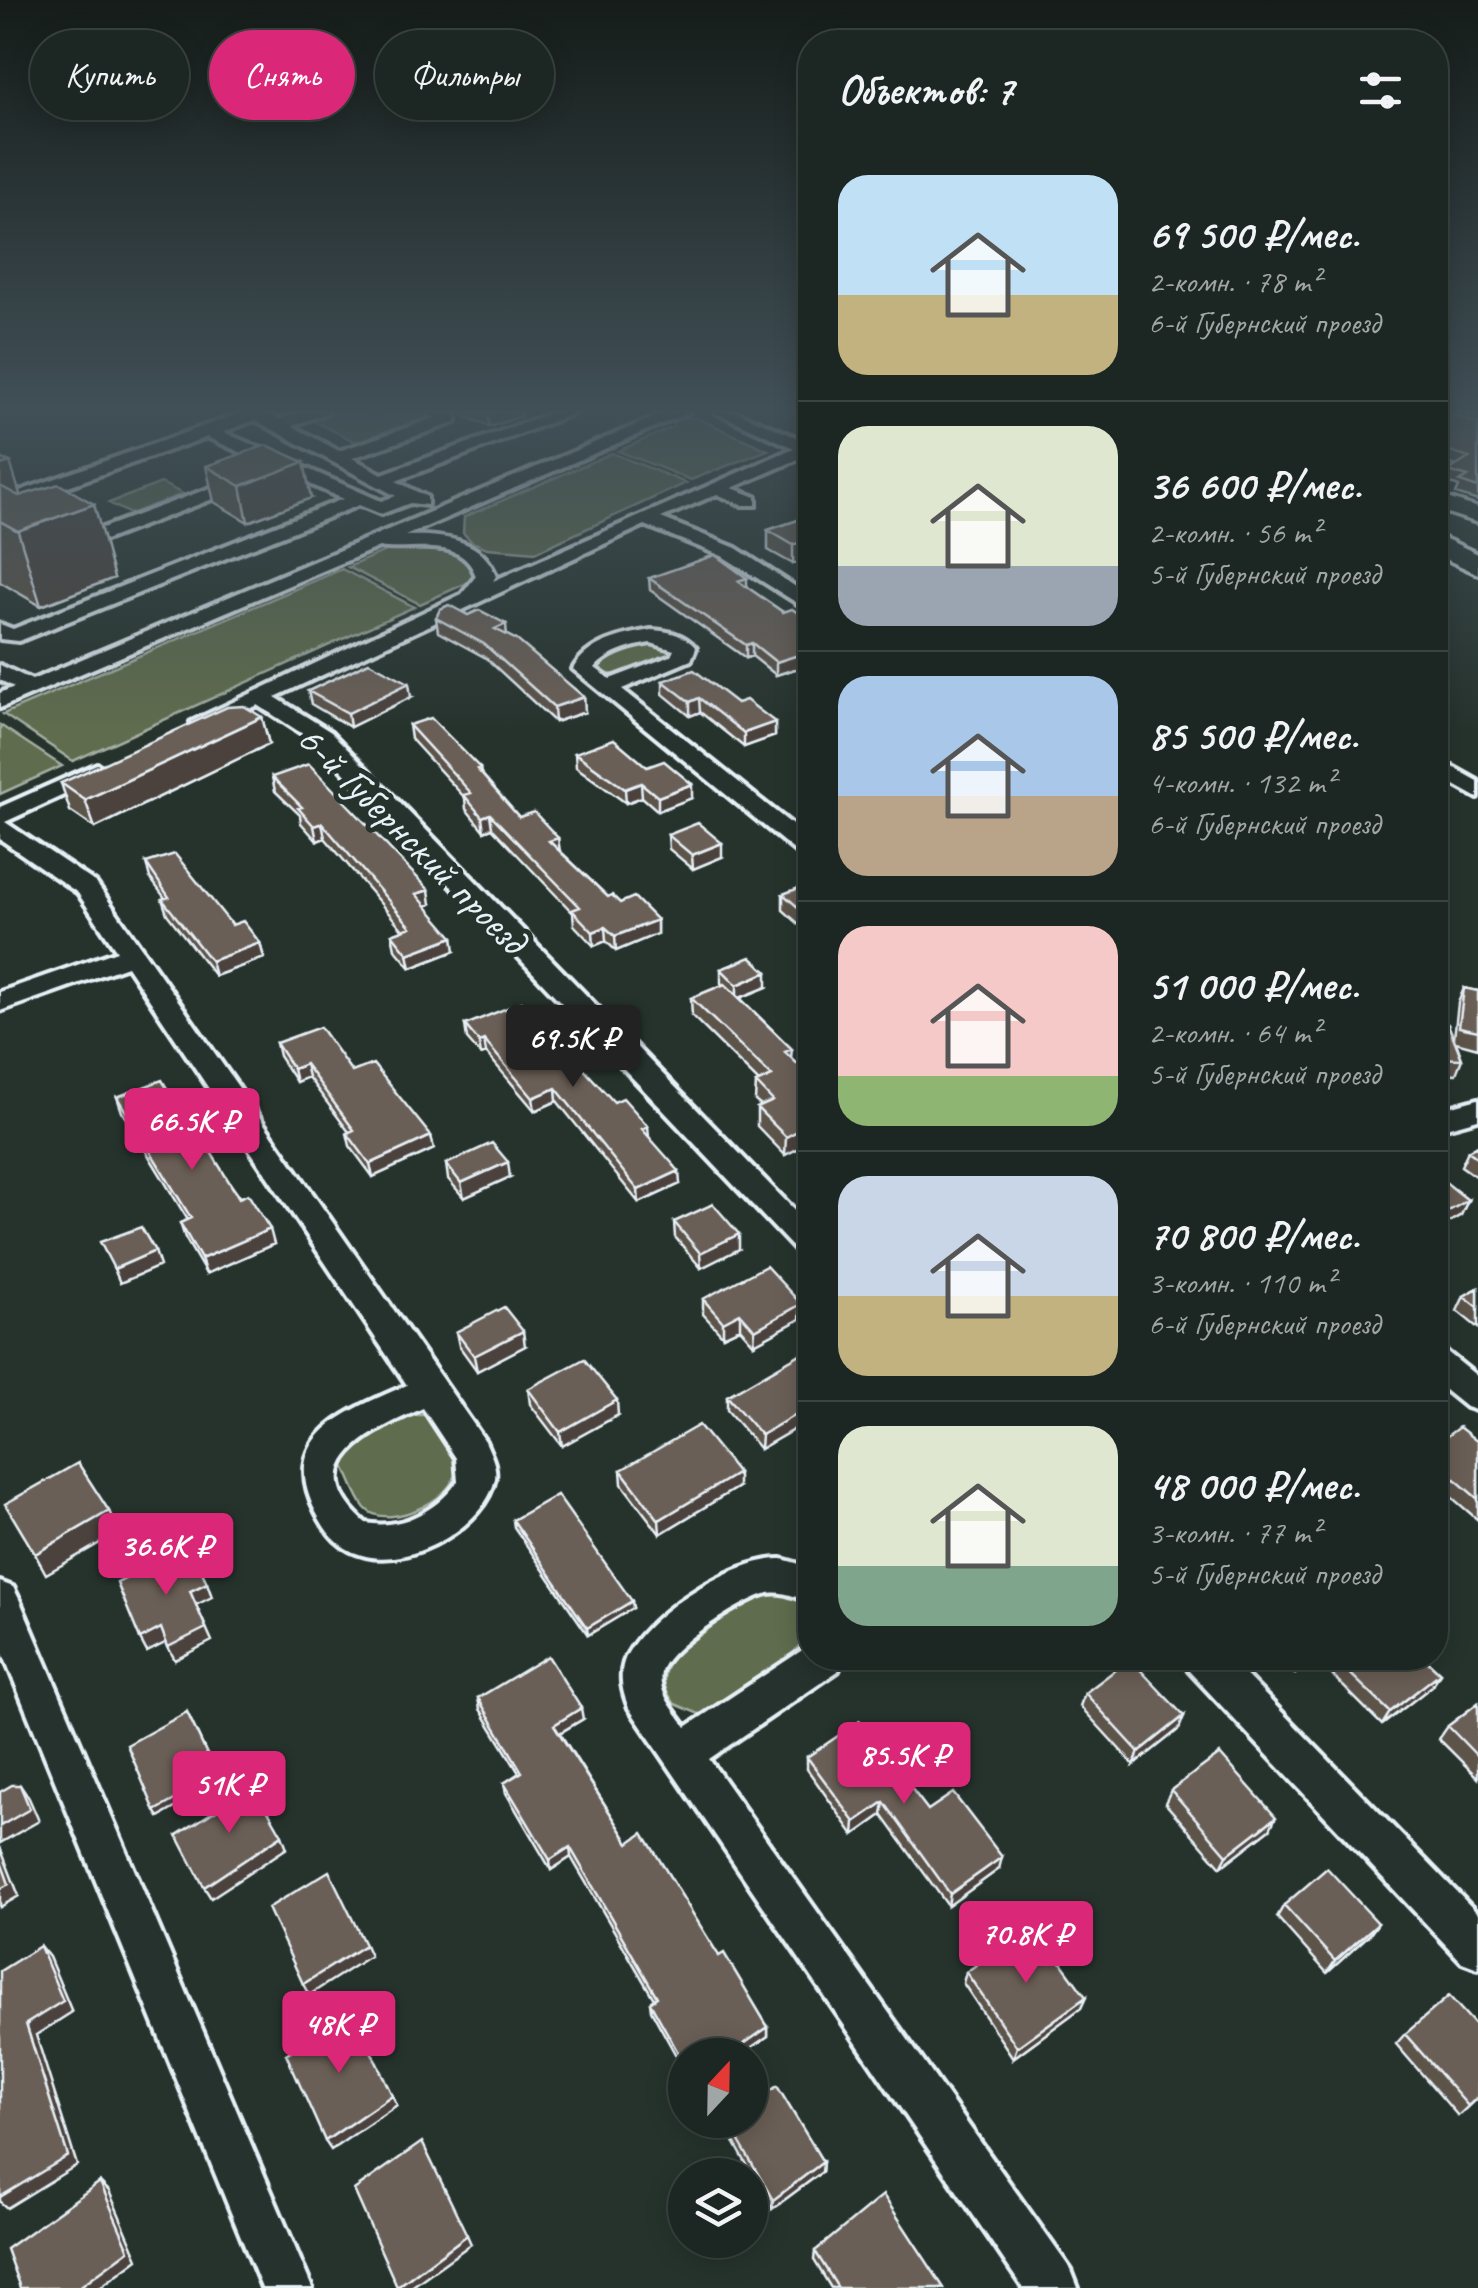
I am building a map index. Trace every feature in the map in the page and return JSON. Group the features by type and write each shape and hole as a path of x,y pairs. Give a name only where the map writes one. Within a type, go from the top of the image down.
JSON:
{"highway":[{"path":"1448,530 1478,543"},
{"path":"1448,548 1478,562"}],"street":[{"path":"45,519 85,541 144,519"},
{"path":"0,630 12,637 309,519"},
{"path":"0,701 424,519"},
{"path":"456,519 456,534 468,545 508,556 577,550"},
{"path":"190,728 644,519"},
{"path":"648,519 729,552 798,597"},
{"path":"354,549 413,540 458,548 484,566 481,588 468,601"},
{"path":"0,671 31,688"},
{"path":"608,687 798,841"},
{"name":"6-й Губернский проезд","path":"259,696 323,737 798,1233"},
{"path":"0,816 121,760"},
{"path":"1448,772 1478,790"},
{"path":"0,828 87,888 129,956 472,1452 478,1468 475,1485 456,1509 411,1536 393,1542 372,1542 354,1535 322,1490 318,1474 321,1457 332,1442 349,1430 429,1390"},
{"path":"0,1002 129,956"},
{"path":"1448,1117 1478,1109"},
{"path":"1448,1373 1478,1397"},
{"path":"798,1580 766,1576 746,1584 668,1633 652,1648 642,1667 641,1688 650,1708 1053,2288"},
{"path":"0,1599 287,2288"},
{"path":"682,1754 810,1670"},
{"path":"1214,1670 1478,1946"}],"green space":[{"path":"464,519 608,519 536,552 487,548 463,533"},
{"path":"401,544 454,553 479,573 476,579 420,604 348,567"},
{"path":"342,569 414,607 73,761 3,714"},
{"path":"653,640 674,650 620,675 598,673 593,664"},
{"path":"0,725 62,766 0,794"},
{"path":"406,1415 425,1415 452,1455 456,1474 438,1497 423,1507 390,1516 376,1515 362,1504 344,1466 360,1440"},
{"path":"783,1590 798,1601 798,1646 772,1672 716,1711 699,1714 675,1704 664,1680 672,1656 751,1597"}],"building":[{"path":"0,519 52,519 18,531"},
{"path":"798,520 798,543 793,545 768,530"},
{"path":"715,555 747,578 738,581 783,612 792,609 798,613 798,655 776,662 649,578"},
{"path":"449,605 468,615 479,610 506,624 495,629 517,640 584,697 554,707 484,644 436,618 440,609"},
{"path":"369,662 409,683 348,713 308,691"},
{"path":"694,670 737,703 746,700 775,722 744,733 699,698 690,702 663,681"},
{"path":"244,706 262,717 85,800 61,783 227,707"},
{"path":"431,718 480,768 477,769 519,817 534,812 558,838 549,841 608,897 612,895 620,903 634,897 657,920 615,936 605,927 593,932 572,910 580,907 490,814 482,817 464,795 471,793 409,725"},
{"path":"614,739 647,767 664,761 692,784 658,797 641,783 625,789 575,753"},
{"path":"309,764 429,890 416,894 453,937 408,954 392,934 411,927 322,823 314,826 298,808 302,807 272,777"},
{"path":"698,823 722,843 692,855 668,835"},
{"path":"175,854 232,925 243,921 260,943 211,961 162,899 169,897 146,863"},
{"path":"798,888 798,907 783,894"},
{"path":"751,957 767,972 737,985 721,969"},
{"path":"725,984 792,1049 785,1052 798,1064 798,1131 786,1137 757,1108 773,1101 756,1083 772,1076 691,998"},
{"path":"1464,988 1478,991 1478,1031 1459,1027"},
{"path":"522,1002 614,1102 623,1098 648,1126 642,1129 679,1171 638,1190 556,1088 533,1098 484,1040 479,1042 465,1025"},
{"path":"1448,1024 1462,1059 1448,1058"},
{"path":"320,1027 352,1072 373,1064 431,1136 370,1164 347,1133 354,1130 305,1064 293,1069 276,1043"},
{"path":"162,1080 239,1198 248,1194 270,1229 201,1259 180,1223 191,1218 117,1097"},
{"path":"492,1143 508,1162 461,1183 446,1164"},
{"path":"1478,1145 1478,1158 1468,1151"},
{"path":"1448,1184 1468,1200 1448,1211"},
{"path":"713,1204 739,1234 700,1253 674,1222"},
{"path":"141,1227 155,1251 114,1269 100,1242"},
{"path":"766,1266 798,1301 798,1306 755,1330 740,1313 723,1322 703,1299"},
{"path":"1478,1288 1478,1307 1464,1296"},
{"path":"504,1307 523,1331 474,1356 456,1332"},
{"path":"798,1355 798,1413 761,1435 727,1396"},
{"path":"584,1359 617,1400 560,1432 528,1389"},
{"path":"699,1425 738,1473 659,1520 621,1470"},
{"path":"1459,1427 1478,1442 1478,1499 1448,1473 1448,1435"},
{"path":"78,1463 109,1511 35,1554 5,1504"},
{"path":"557,1495 632,1601 587,1628 513,1520"},
{"path":"191,1547 207,1583 190,1591 206,1628 168,1647 161,1628 140,1639 117,1583"},
{"path":"548,1656 581,1708 554,1725 629,1843 643,1833 719,1956 724,1953 768,2027 752,2038 670,2038 650,2002 657,1997 570,1847 550,1860 504,1783 522,1772 478,1698"},
{"path":"1115,1670 1140,1670 1184,1716 1139,1752 1085,1693"},
{"path":"1346,1670 1440,1673 1390,1712"},
{"path":"1478,1703 1478,1757 1448,1726"},
{"path":"187,1712 217,1776 155,1811 127,1745"},
{"path":"860,1721 928,1810 953,1793 1002,1857 950,1894 884,1802 855,1822 807,1757"},
{"path":"1220,1754 1276,1817 1227,1855 1171,1790"},
{"path":"20,1785 30,1809 0,1826 0,1792"},
{"path":"254,1786 282,1835 204,1887 177,1835"},
{"path":"0,1859 9,1884 0,1889"},
{"path":"1327,1868 1378,1923 1335,1961 1284,1905"},
{"path":"329,1871 365,1945 303,1984 268,1908"},
{"path":"1034,1925 1086,1997 1017,2047 966,1972"},
{"path":"40,1946 63,2001 26,2024 68,2156 0,2197 0,1971"},
{"path":"1449,1996 1478,2028 1478,2097 1468,2106 1405,2034"},
{"path":"352,2011 392,2095 325,2141 286,2054"},
{"path":"777,2086 823,2162 773,2200 768,2191 768,2158 749,2158 737,2138 768,2138 768,2093"},
{"path":"422,2142 467,2235 397,2287 354,2190"},
{"path":"100,2182 129,2250 78,2288 20,2288 6,2249"},
{"path":"883,2195 944,2288 838,2288 815,2251"}]}
